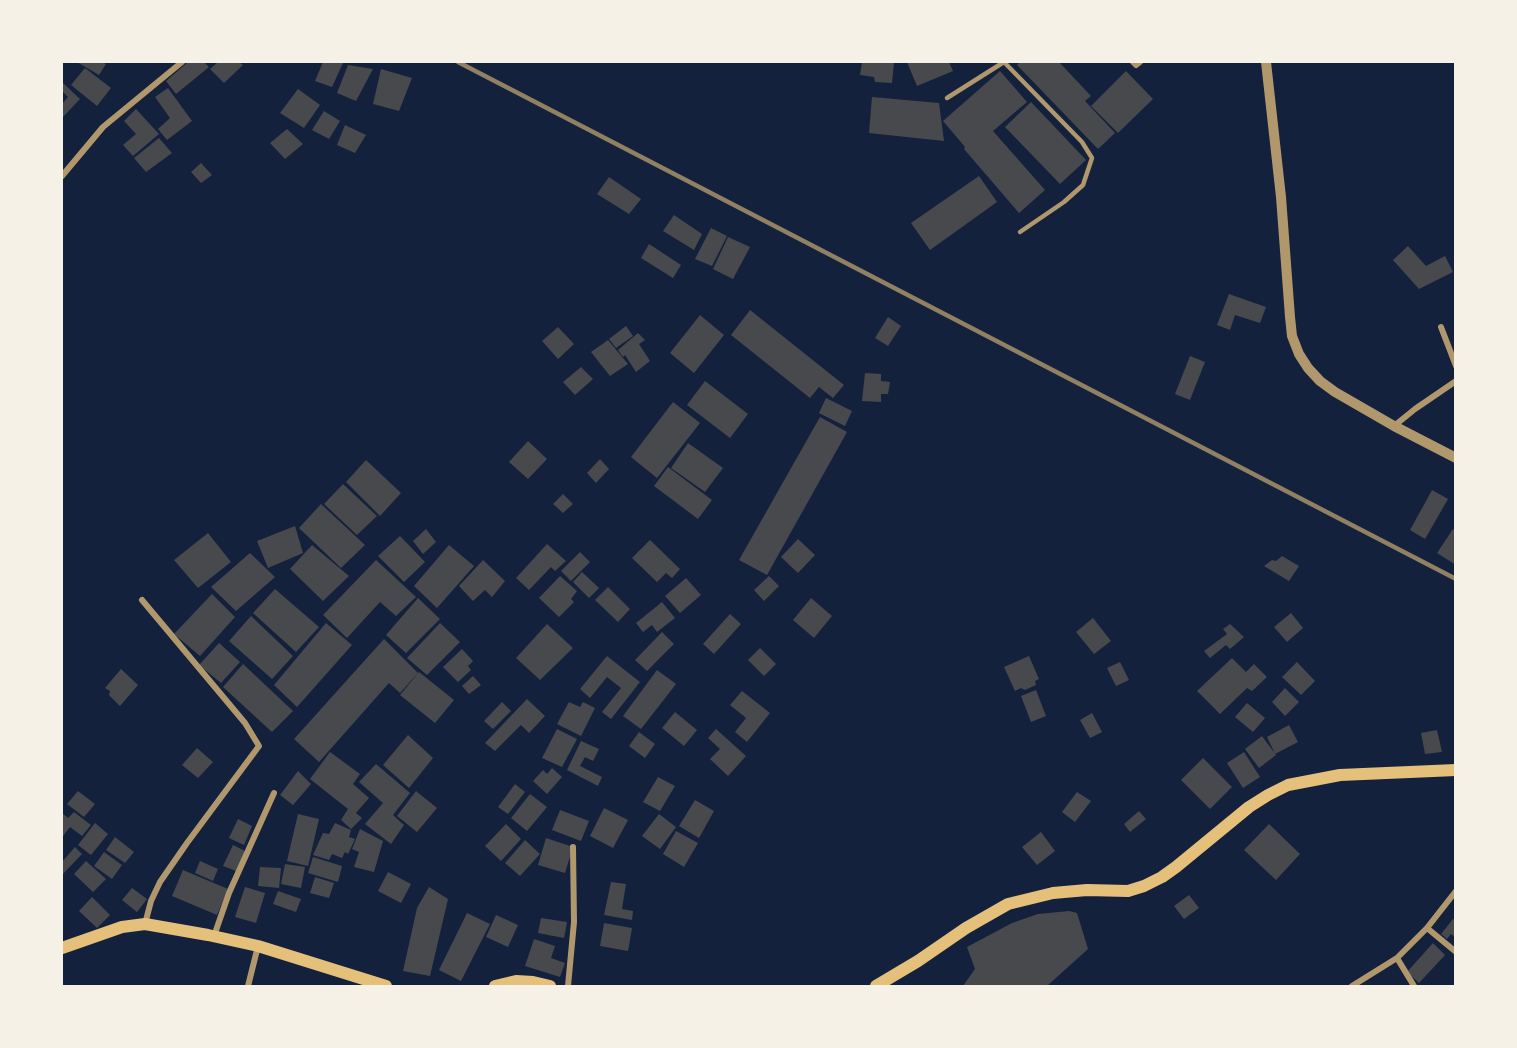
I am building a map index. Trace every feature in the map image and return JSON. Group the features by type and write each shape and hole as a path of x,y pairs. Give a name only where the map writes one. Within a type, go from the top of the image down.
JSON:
{"main road":[{"path":"876,987 966,928 1008,904 1053,893 1087,890 1128,891 1162,877 1249,807 1288,785 1340,775 1455,770"},
{"path":"62,948 122,927 145,924 258,946 386,987"},
{"path":"495,987 516,981 533,982 550,987"}],"street":[{"path":"62,176 103,127 182,62"},
{"path":"1266,62 1281,197 1292,336 1299,354 1320,381 1335,392 1455,458"},
{"path":"1441,327 1455,366"},
{"path":"1394,426 1455,381"},
{"path":"141,600 245,723 259,746 160,882 151,901 145,924"},
{"path":"214,937 229,893 274,793"},
{"path":"568,987 574,922 573,846"},
{"path":"1352,987 1396,958 1427,928 1455,891"},
{"path":"1427,928 1455,952"},
{"path":"248,987 258,946"},
{"path":"1396,958 1414,987"}],"lane":[{"path":"947,98 1004,62 1082,142 1092,158 1083,185 1064,202 1020,232"},
{"path":"1132,62 1136,66 1142,62"}],"building":[{"path":"77,62 102,62 106,64 99,75"},
{"path":"188,62 204,62 209,67 176,94 166,81"},
{"path":"218,62 239,62 243,65 224,83 210,69"},
{"path":"323,62 343,63 332,87 315,81"},
{"path":"862,62 894,62 892,83 875,82 874,77 860,75"},
{"path":"907,62 949,62 953,71 917,86"},
{"path":"1020,62 1059,62 1091,96 1085,101 1115,133 1098,149 1017,65"},
{"path":"348,65 373,69 356,101 337,93"},
{"path":"85,68 111,88 97,106 71,85"},
{"path":"381,69 412,78 399,111 373,104"},
{"path":"1000,71 1027,102 993,131 1045,190 1019,213 943,121"},
{"path":"1126,71 1153,99 1118,133 1091,106"},
{"path":"62,82 80,99 63,117 62,104 68,97 62,91"},
{"path":"168,88 192,121 167,140 158,129 170,118 155,97"},
{"path":"298,89 320,105 304,128 280,113"},
{"path":"872,97 939,103 944,141 869,133"},
{"path":"1031,102 1086,160 1060,184 1005,127"},
{"path":"136,109 159,134 133,156 123,145 136,134 124,121"},
{"path":"324,111 340,121 329,139 312,130"},
{"path":"345,125 366,135 355,153 337,145"},
{"path":"287,129 303,144 285,159 270,143"},
{"path":"159,138 172,153 146,172 134,158"},
{"path":"201,163 212,175 201,183 191,172"},
{"path":"979,176 997,202 930,250 911,223"},
{"path":"609,177 641,199 629,214 597,194"},
{"path":"674,215 702,234 694,250 663,231"},
{"path":"711,228 727,236 712,266 695,259"},
{"path":"728,237 750,247 733,279 713,269"},
{"path":"649,244 681,265 673,278 641,258"},
{"path":"1408,246 1426,266 1445,256 1453,272 1419,289 1393,260"},
{"path":"1229,294 1266,307 1260,323 1235,315 1230,330 1217,325"},
{"path":"750,310 844,385 833,398 819,387 810,398 731,335"},
{"path":"700,315 724,335 694,373 670,353"},
{"path":"888,317 901,326 888,346 875,338"},
{"path":"626,326 633,336 616,348 609,339"},
{"path":"558,327 574,344 558,359 542,341"},
{"path":"638,333 645,340 639,344 650,361 636,372 625,355 623,357 618,350"},
{"path":"608,340 628,364 610,376 591,352"},
{"path":"1190,356 1205,362 1190,400 1175,394"},
{"path":"581,367 593,379 575,395 563,382"},
{"path":"865,373 881,374 881,381 890,382 888,394 881,394 881,402 862,401"},
{"path":"705,381 748,414 730,438 687,405"},
{"path":"826,398 852,411 845,426 819,413"},
{"path":"673,402 700,423 657,478 631,457"},
{"path":"820,417 847,432 767,575 739,560"},
{"path":"528,441 547,459 528,479 509,462"},
{"path":"688,443 723,468 705,492 671,468"},
{"path":"600,459 609,469 596,483 587,473"},
{"path":"366,460 401,493 380,516 346,482"},
{"path":"668,467 712,500 698,519 654,486"},
{"path":"343,484 377,516 357,535 324,504"},
{"path":"1432,490 1448,499 1425,539 1410,530"},
{"path":"563,494 573,504 563,513 553,504"},
{"path":"321,504 365,545 341,568 299,528"},
{"path":"295,526 303,553 268,568 257,541"},
{"path":"426,529 436,542 423,554 413,541"},
{"path":"1453,529 1456,531 1456,565 1437,553"},
{"path":"208,533 231,562 198,588 174,560"},
{"path":"400,536 425,562 404,582 378,556"},
{"path":"798,539 815,555 798,573 781,557"},
{"path":"650,540 680,569 672,578 666,573 657,582 632,558"},
{"path":"547,544 566,561 555,571 551,567 529,590 516,578"},
{"path":"312,545 349,576 323,601 290,569"},
{"path":"449,545 474,566 437,608 414,586"},
{"path":"580,552 590,562 571,581 561,571"},
{"path":"250,553 275,577 236,611 211,587"},
{"path":"1282,556 1299,566 1289,581 1264,566"},
{"path":"376,560 416,597 396,616 380,602 347,638 323,615"},
{"path":"483,560 505,581 492,597 485,590 473,601 459,586"},
{"path":"582,572 599,588 589,598 573,582"},
{"path":"560,576 577,591 571,599 574,602 559,617 539,598"},
{"path":"769,576 779,586 764,601 754,590"},
{"path":"686,578 701,595 680,613 665,596"},
{"path":"608,587 630,609 618,622 595,600"},
{"path":"275,589 319,627 296,652 253,613"},
{"path":"212,594 235,617 200,656 174,634"},
{"path":"418,598 440,619 406,653 386,635"},
{"path":"811,598 832,616 814,638 793,620"},
{"path":"662,602 675,618 657,632 652,625 643,632 636,623"},
{"path":"1291,613 1303,628 1287,642 1274,627"},
{"path":"730,614 741,624 714,654 703,644"},
{"path":"251,616 293,656 272,679 229,641"},
{"path":"1093,618 1111,641 1094,654 1076,632"},
{"path":"326,623 352,645 297,707 274,685"},
{"path":"440,623 460,642 427,675 407,658"},
{"path":"547,624 573,648 540,680 516,658"},
{"path":"1230,624 1244,637 1230,649 1226,645 1210,658 1204,651 1227,634 1223,629"},
{"path":"662,632 674,644 647,671 635,660"},
{"path":"384,639 418,673 400,693 389,683 319,762 294,739"},
{"path":"219,643 240,662 221,683 199,665"},
{"path":"760,648 776,664 764,676 748,660"},
{"path":"462,649 473,661 468,666 471,670 458,682 443,667"},
{"path":"607,656 640,682 611,719 602,712 621,688 607,677 590,698 580,689"},
{"path":"1029,656 1039,679 1035,681 1036,685 1015,691 1004,667"},
{"path":"1232,658 1246,672 1254,664 1267,677 1252,691 1247,688 1220,714 1197,691"},
{"path":"1120,662 1129,680 1116,686 1107,668"},
{"path":"1297,662 1315,681 1301,695 1282,677"},
{"path":"243,664 293,711 272,732 223,687"},
{"path":"121,669 138,685 120,706 109,695 110,691 105,688"},
{"path":"657,670 676,684 641,729 623,716"},
{"path":"419,672 454,700 435,723 400,695"},
{"path":"473,676 481,685 469,694 462,686"},
{"path":"1285,688 1299,702 1285,716 1272,702"},
{"path":"1036,690 1046,716 1031,722 1021,696"},
{"path":"742,691 770,713 747,742 735,732 746,718 730,705"},
{"path":"527,699 545,716 529,733 521,725 495,751 485,743"},
{"path":"502,702 511,711 493,729 484,721"},
{"path":"569,702 580,707 583,702 595,708 581,736 557,724"},
{"path":"1247,703 1265,718 1253,732 1235,717"},
{"path":"675,712 697,730 684,746 662,728"},
{"path":"1092,713 1102,732 1090,738 1080,720"},
{"path":"1289,725 1298,742 1275,754 1267,737"},
{"path":"557,729 577,739 562,767 542,758"},
{"path":"716,729 746,756 728,776 710,759 720,749 708,738"},
{"path":"1437,730 1442,752 1425,754 1421,733"},
{"path":"639,732 655,744 645,758 629,746"},
{"path":"408,735 433,758 409,788 383,765"},
{"path":"1262,736 1276,755 1259,768 1245,749"},
{"path":"581,741 599,749 593,761 585,757 580,766 602,777 598,786 567,770"},
{"path":"197,748 213,762 198,778 182,765"},
{"path":"330,752 360,774 353,784 369,798 356,813 362,818 351,829 341,820 348,809 310,779"},
{"path":"1244,752 1260,777 1243,788 1227,763"},
{"path":"1203,758 1232,787 1210,809 1181,780"},
{"path":"376,764 410,793 393,815 404,825 391,844 365,824 383,803 359,782"},
{"path":"552,768 562,777 547,794 533,781 543,770 547,774"},
{"path":"298,771 311,784 293,805 280,795"},
{"path":"658,777 675,786 660,811 643,802"},
{"path":"515,784 525,792 508,814 498,807"},
{"path":"78,791 95,804 84,817 67,804"},
{"path":"416,791 437,808 417,832 397,816"},
{"path":"1077,792 1091,801 1075,822 1062,812"},
{"path":"530,794 547,807 527,831 511,818"},
{"path":"695,800 714,811 699,838 679,826"},
{"path":"604,808 628,820 613,848 590,836"},
{"path":"560,810 589,821 581,841 552,830"},
{"path":"1139,811 1146,819 1130,832 1124,824"},
{"path":"74,812 91,825 82,836 70,827 63,836 62,813 68,818"},
{"path":"298,814 319,819 308,866 287,861"},
{"path":"659,814 676,827 660,849 642,836"},
{"path":"238,819 252,826 244,845 229,838"},
{"path":"95,823 108,834 91,855 78,845"},
{"path":"335,823 351,830 349,837 355,839 348,854 345,852 342,858 332,854 329,860 313,855 323,833 329,834"},
{"path":"506,824 521,839 501,861 485,846"},
{"path":"1269,824 1300,854 1276,880 1244,850"},
{"path":"360,829 383,841 374,872 354,867 359,852 352,849"},
{"path":"676,831 698,843 684,867 663,854"},
{"path":"1041,832 1055,851 1037,865 1022,847"},
{"path":"115,837 134,852 125,863 106,850"},
{"path":"546,838 573,847 565,873 538,865"},
{"path":"525,840 540,854 520,876 505,863"},
{"path":"233,845 245,851 236,871 223,866"},
{"path":"75,847 82,854 63,874 62,862"},
{"path":"104,852 122,865 112,879 94,866"},
{"path":"313,857 342,866 338,882 308,873"},
{"path":"86,861 106,879 93,892 74,874"},
{"path":"200,861 218,869 213,881 195,873"},
{"path":"285,864 305,867 301,888 281,884"},
{"path":"260,867 281,868 279,888 258,886"},
{"path":"183,870 228,889 217,915 172,896"},
{"path":"388,872 411,884 401,903 378,891"},
{"path":"315,877 334,883 329,898 310,893"},
{"path":"611,882 626,884 622,909 633,911 632,920 604,915"},
{"path":"245,887 265,893 256,923 235,917"},
{"path":"429,887 448,899 430,976 403,971 417,908"},
{"path":"132,888 147,899 137,912 122,900"},
{"path":"278,891 301,899 296,912 273,904"},
{"path":"1189,895 1199,908 1184,919 1174,906"},
{"path":"92,897 110,915 97,928 79,911"},
{"path":"1069,911 1077,913 1088,949 1047,986 963,986 975,969 967,947 1012,923 1038,914"},
{"path":"467,913 490,924 461,981 439,970"},
{"path":"496,915 518,925 508,947 486,937"},
{"path":"541,918 567,922 564,938 538,933"},
{"path":"1453,919 1456,921 1454,931 1456,938 1451,934 1447,939 1441,934"},
{"path":"604,923 632,928 628,951 600,946"},
{"path":"534,939 555,946 551,958 565,963 560,977 525,966"},
{"path":"1433,943 1445,955 1419,983 1407,972"}],"railway":[{"path":"458,62 1456,579"}]}
